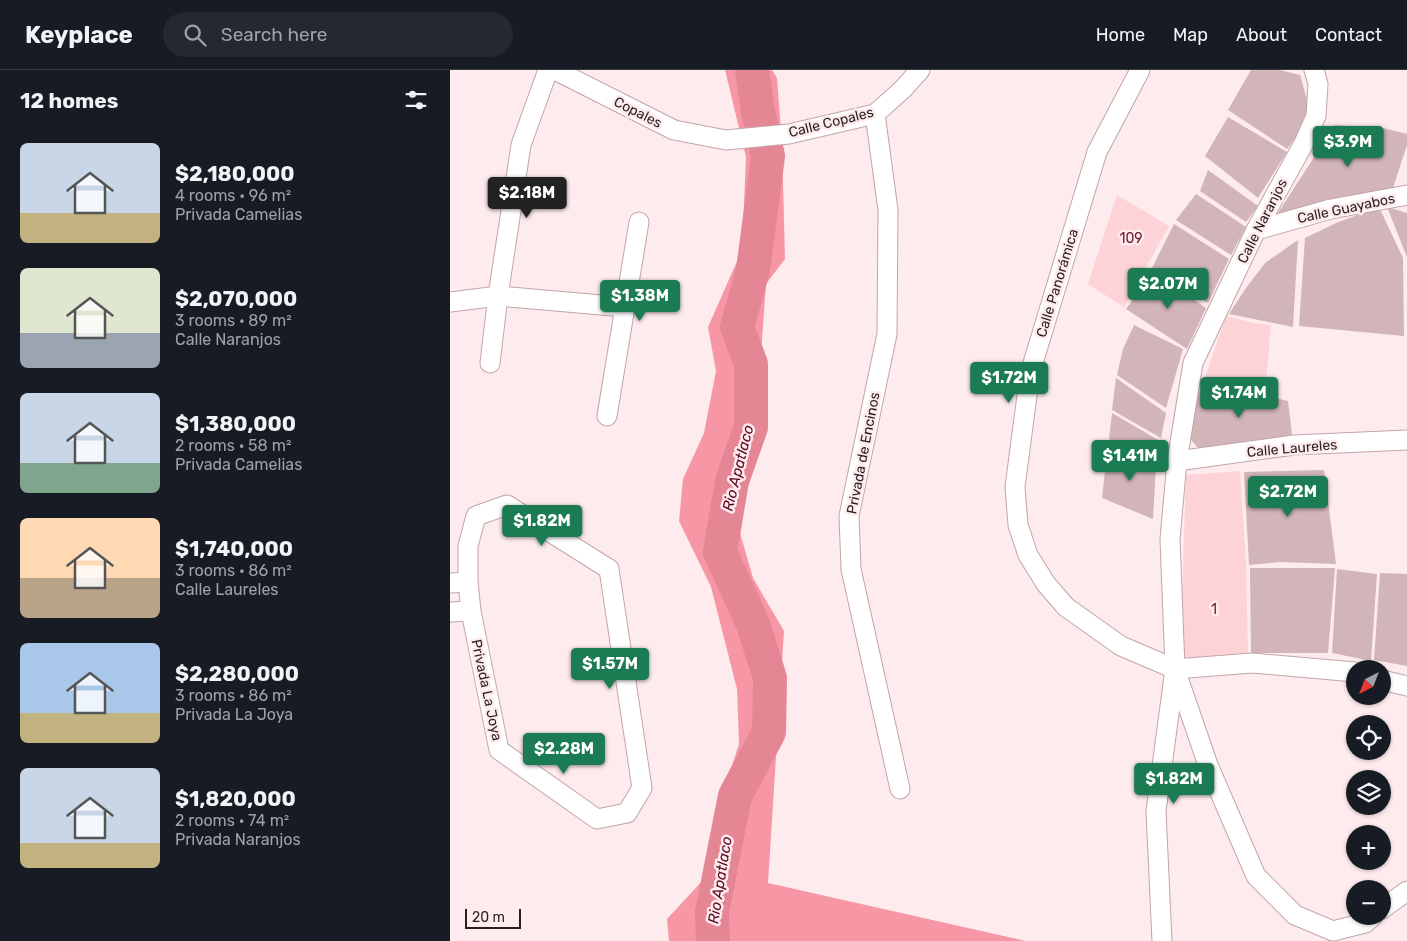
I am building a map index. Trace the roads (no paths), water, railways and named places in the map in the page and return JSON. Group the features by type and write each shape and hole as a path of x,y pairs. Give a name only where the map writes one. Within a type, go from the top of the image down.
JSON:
{"street":[{"path":"490,363 498,296 521,145 548,70"},
{"name":"Copales","path":"555,70 674,130 726,140"},
{"name":"Calle Copales","path":"726,140 789,134 876,114 920,70"},
{"name":"Calle Panorámica","path":"1140,70 1097,152 1030,373 1015,488 1018,525 1028,556 1046,584 1066,607 1121,646 1175,668"},
{"name":"Calle Naranjos","path":"1175,668 1170,539 1177,461 1193,363 1256,230 1304,143 1316,116 1318,84 1314,70"},
{"name":"Privada de Encinos","path":"876,114 888,210 887,334 849,516 851,569 900,788"},
{"name":"Calle Guayabos","path":"1256,230 1331,209 1407,195"},
{"path":"607,416 639,222"},
{"path":"450,302 498,296 625,307"},
{"name":"Calle Laureles","path":"1177,461 1294,445 1407,440"},
{"name":"Privada La Joya","path":"507,505 609,570 642,788 627,813 597,819 499,750 471,611 459,583 476,516 507,505"},
{"path":"450,612 471,611"},
{"path":"1175,668 1252,663 1346,671"},
{"path":"1175,668 1208,765 1256,876 1295,915 1332,936 1358,925"},
{"path":"1162,941 1156,811 1175,668"},
{"path":"1391,682 1407,686"},
{"path":"1391,903 1407,891"}],"waterway":[{"name":"Rio Apatlaco","path":"713,941 712,912 735,796 769,732 770,678 753,624 720,552 732,481 751,427 751,364 737,327 753,270 768,156 758,111 752,70"}],"park label":[{"name":"109","path":"1131,238"},
{"name":"1","path":"1214,609"}]}
